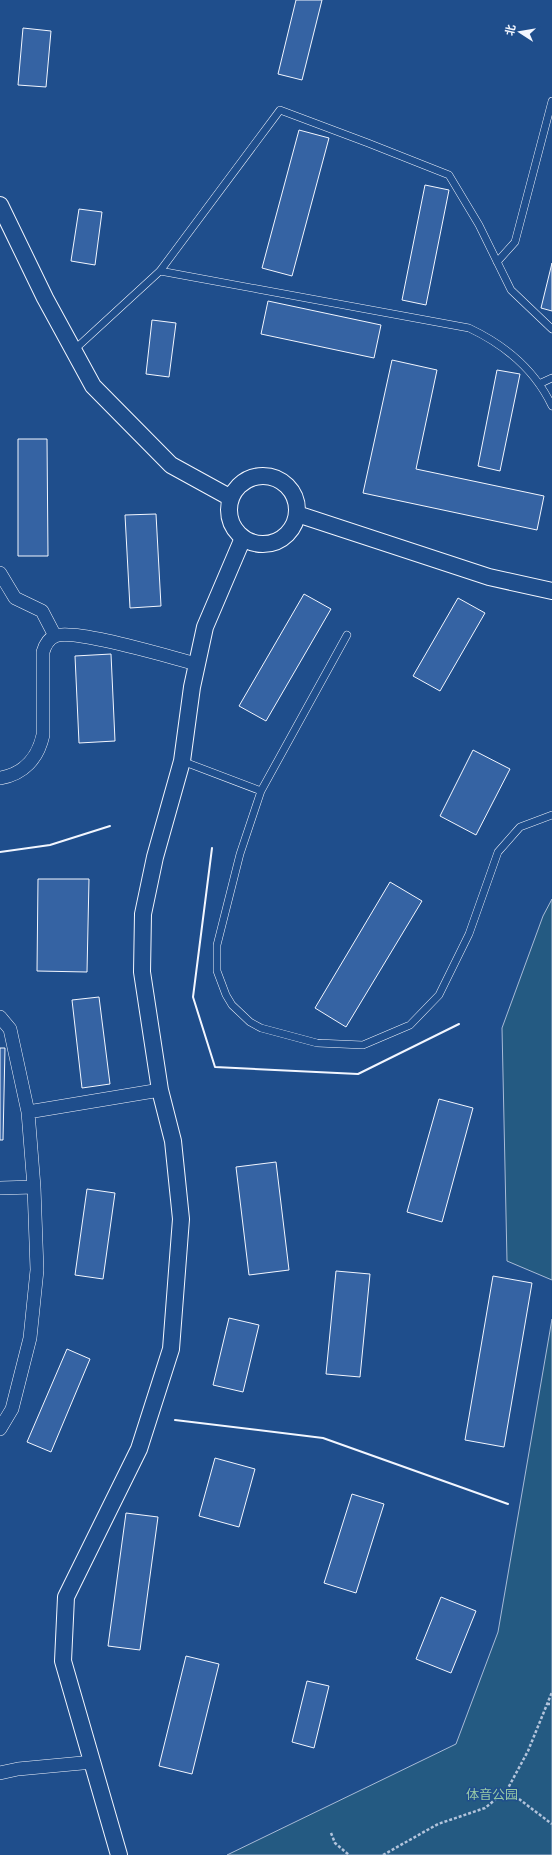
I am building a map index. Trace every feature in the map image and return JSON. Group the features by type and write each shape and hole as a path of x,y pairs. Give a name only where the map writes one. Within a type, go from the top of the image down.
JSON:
{"street":[{"path":"0,205 45,298 93,386 171,465 231,498"},
{"path":"271,477 283,483 290,489 294,496 297,514 291,530 277,542 260,544 243,538 232,524 229,511 231,498 242,484 249,479 271,477"},
{"path":"297,514 490,577 552,591"},
{"path":"119,1855 63,1661 66,1597 139,1449 171,1349 181,1219 173,1141 160,1090 142,972 143,914 155,857 182,761 192,687 205,627 243,538"},
{"path":"0,573 15,598 42,610 56,636"},
{"path":"0,778 15,774 28,765 34,758 41,743 43,735 43,652 47,642 56,636 61,634 90,637 197,664"},
{"path":"0,1017 10,1029 28,1112 34,1187 37,1270 30,1338 12,1409 0,1429"},
{"path":"28,1112 160,1090"},
{"path":"0,1188 34,1187"},
{"path":"0,1772 93,1762"}],"lane":[{"path":"497,262 515,242 552,101"},
{"path":"73,350 160,271 280,110 449,175 479,225 511,290 552,329"},
{"path":"160,271 469,328 501,346 524,366 539,384 552,406"},
{"path":"539,384 552,378"},
{"path":"347,635 261,791 240,854 217,945 217,971 226,995 236,1010 250,1022 261,1028 317,1043 363,1045 410,1025 439,995 469,934 498,852 520,827 552,815"},
{"path":"182,761 261,791"}],"path":[{"path":"383,1855 438,1824 485,1808 506,1790 528,1750 552,1692"},
{"path":"547,1704 552,1704"},
{"path":"506,1790 552,1824"},
{"path":"331,1834 335,1843 349,1855"}],"green space":[{"path":"552,899 552,1280 507,1261 502,1028 543,916"},
{"name":"体音公园","path":"552,1319 552,1855 227,1855 456,1744 498,1632"}],"building":[{"path":"296,0 322,0 302,80 278,74"},
{"path":"23,28 51,31 46,87 18,85"},
{"path":"299,130 329,138 292,276 262,268"},
{"path":"425,185 449,190 426,305 402,300"},
{"path":"79,209 102,212 95,265 71,261"},
{"path":"552,263 552,311 541,308"},
{"path":"268,301 381,325 374,358 261,334"},
{"path":"152,320 176,323 169,377 146,374"},
{"path":"392,360 437,370 416,469 544,496 537,530 363,493"},
{"path":"497,370 520,374 500,471 478,466"},
{"path":"18,439 47,439 48,556 18,556"},
{"path":"156,514 161,606 130,608 125,515"},
{"path":"304,594 331,609 266,721 239,706"},
{"path":"458,598 485,613 440,691 413,676"},
{"path":"111,654 115,741 79,743 75,656"},
{"path":"473,750 510,769 476,835 440,816"},
{"path":"38,879 89,879 87,972 37,971"},
{"path":"390,882 422,901 346,1027 315,1008"},
{"path":"99,997 110,1084 82,1088 72,1000"},
{"path":"0,1048 5,1048 3,1140 0,1140"},
{"path":"439,1099 473,1108 442,1222 407,1212"},
{"path":"276,1162 289,1270 249,1275 236,1167"},
{"path":"87,1189 115,1193 103,1279 75,1275"},
{"path":"336,1271 370,1274 360,1377 326,1374"},
{"path":"493,1276 532,1283 504,1447 465,1440"},
{"path":"229,1318 259,1325 243,1392 213,1385"},
{"path":"67,1349 90,1359 51,1452 27,1442"},
{"path":"215,1458 255,1469 239,1527 199,1516"},
{"path":"352,1494 384,1504 356,1593 324,1583"},
{"path":"126,1513 158,1517 140,1650 108,1646"},
{"path":"441,1597 476,1611 451,1673 416,1659"},
{"path":"186,1656 219,1664 192,1774 159,1766"},
{"path":"307,1681 329,1686 314,1748 292,1742"}],"wall":[{"path":"0,852 50,845 110,826"},
{"path":"212,848 193,997 215,1067 358,1074 459,1024"},
{"path":"175,1420 323,1438 508,1504"}]}
